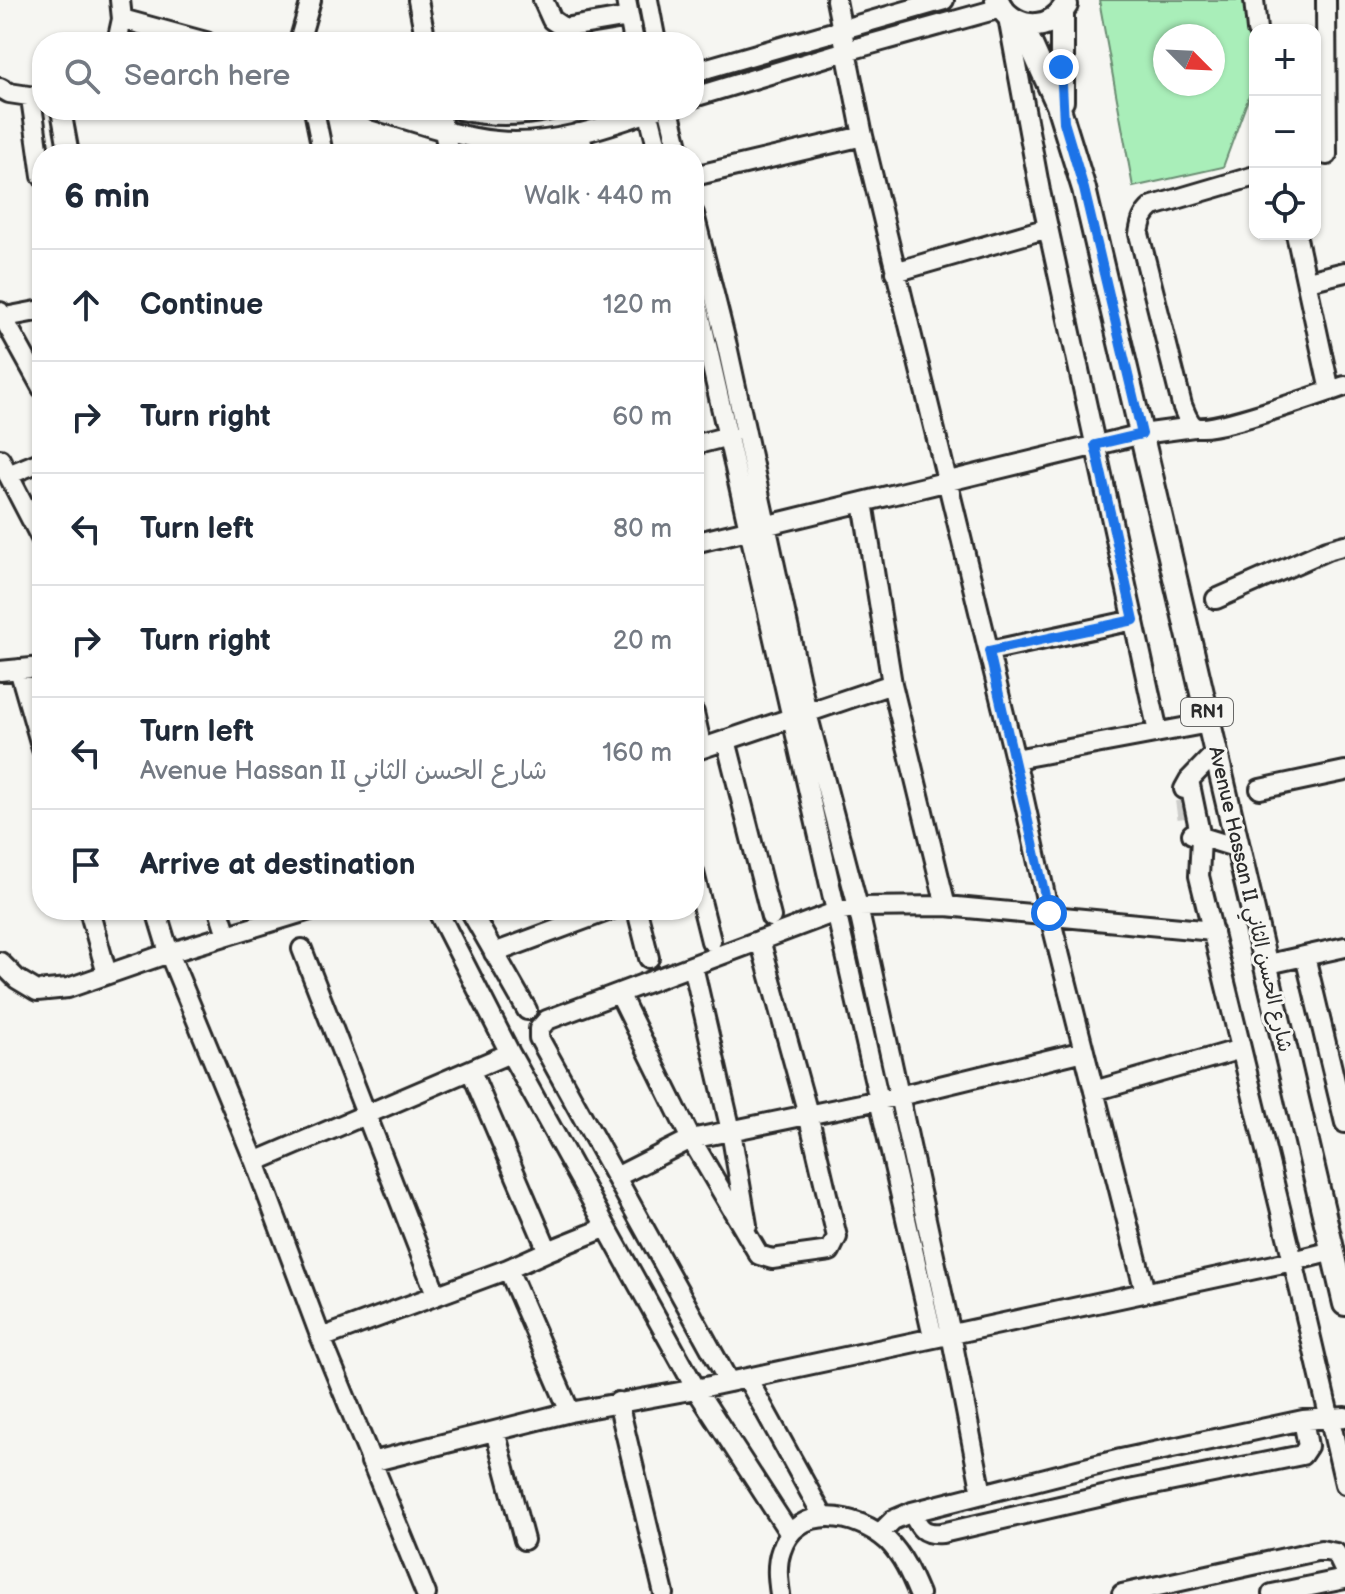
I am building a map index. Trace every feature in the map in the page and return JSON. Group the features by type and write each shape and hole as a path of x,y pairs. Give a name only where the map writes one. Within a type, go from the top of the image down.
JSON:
{"main road":[{"name":"RN1","path":"1007,12 1048,22 1065,6"},
{"name":"Avenue Hassan II شارع الحسن الثاني","path":"1064,122 1061,67 1065,6"},
{"name":"Avenue Hassan II شارع الحسن الثاني","path":"1007,12 1064,122 1084,189 1345,1304"}],"street":[{"path":"302,32 311,0"},
{"path":"418,0 424,32"},
{"path":"543,0 552,20 564,28 627,8 632,32"},
{"path":"648,0 654,32"},
{"path":"836,0 863,136 895,272 1015,759 1049,913 1145,1292"},
{"path":"704,69 944,0"},
{"path":"1254,0 1256,24"},
{"path":"1326,0 1321,157 1345,149"},
{"path":"120,32 121,9 180,32"},
{"path":"704,94 846,51 1007,12 1048,228 1158,732"},
{"path":"0,88 32,97"},
{"path":"38,120 40,144"},
{"path":"63,120 67,144"},
{"path":"316,120 321,144"},
{"path":"440,120 446,144"},
{"path":"442,120 479,139 514,142 579,133 621,120"},
{"path":"652,120 657,144"},
{"path":"672,120 678,144"},
{"path":"579,133 582,144"},
{"path":"704,174 863,136"},
{"path":"1194,427 1187,419 1179,394 1139,234 1141,223 1145,213 1153,206 1249,178"},
{"path":"895,272 1048,228"},
{"path":"704,541 1142,434 1224,425 1338,388 1298,240"},
{"path":"1308,281 1345,272"},
{"path":"704,304 727,346 758,528 838,911 880,1100 982,1494"},
{"path":"32,311 1,316 32,370"},
{"path":"704,316 729,436 758,528"},
{"path":"704,442 729,436"},
{"path":"32,465 5,474 32,522"},
{"path":"863,502 892,684 946,906"},
{"path":"1216,599 1345,545"},
{"path":"989,651 1134,620"},
{"path":"32,668 9,670 32,725"},
{"path":"704,748 892,684"},
{"path":"799,715 858,907 899,1096 942,1336"},
{"path":"1015,759 1209,723"},
{"path":"726,740 771,917"},
{"path":"1184,800 1184,790 1189,780 1216,752"},
{"path":"1260,789 1345,771"},
{"path":"1189,780 1201,838 1199,876 1293,1261 1337,1417 1345,1484"},
{"path":"1187,821 1192,833 1201,838 1238,848"},
{"path":"823,1516 616,1177 539,1038 539,1029 547,1020 838,911 858,907 946,906 1049,913 1213,931"},
{"path":"704,913 711,941"},
{"path":"92,920 107,974"},
{"path":"159,920 169,953 255,1162 321,1338 426,1594"},
{"path":"222,920 227,935"},
{"path":"0,962 17,979 37,991 68,988 277,920"},
{"path":"442,920 510,1053 696,1389 790,1534"},
{"path":"476,920 527,1010"},
{"path":"494,953 583,920"},
{"path":"640,920 649,958"},
{"path":"619,993 691,1139 759,1255 772,1259 830,1251 837,1237 808,1114 760,940"},
{"path":"1264,965 1345,947"},
{"path":"302,949 436,1294"},
{"path":"1305,956 1345,1123"},
{"path":"693,966 731,1131 749,1238"},
{"path":"1094,1091 1241,1049"},
{"path":"616,1177 691,1139 899,1096 1084,1051"},
{"path":"255,1162 510,1053"},
{"path":"471,1071 548,1251"},
{"path":"321,1338 508,1269 605,1228"},
{"path":"371,1462 570,1412 696,1389 1333,1251"},
{"path":"508,1269 570,1412"},
{"path":"618,1402 664,1594"},
{"path":"879,1534 893,1520 912,1512 982,1494 1121,1459 1303,1420 1337,1417"},
{"path":"912,1512 919,1528 931,1534 1302,1455 1308,1446 1303,1420"},
{"path":"495,1431 524,1540"},
{"path":"1121,1459 1129,1490"},
{"path":"780,1594 780,1552 790,1534 806,1522 823,1516 857,1522 879,1534 898,1552 919,1594"},
{"path":"1134,1593 1321,1550 1336,1553 1345,1572"},
{"path":"1272,1594 1345,1579"}],"green space":[{"path":"1099,0 1247,0 1250,24 1249,96 1223,167 1133,187"}],"tunnel":[{"path":"1184,800 1187,821"}],"route":[{"path":"1049,913 989,651 1134,620 1095,445 1142,434 1084,189 1064,122 1061,67"}]}
